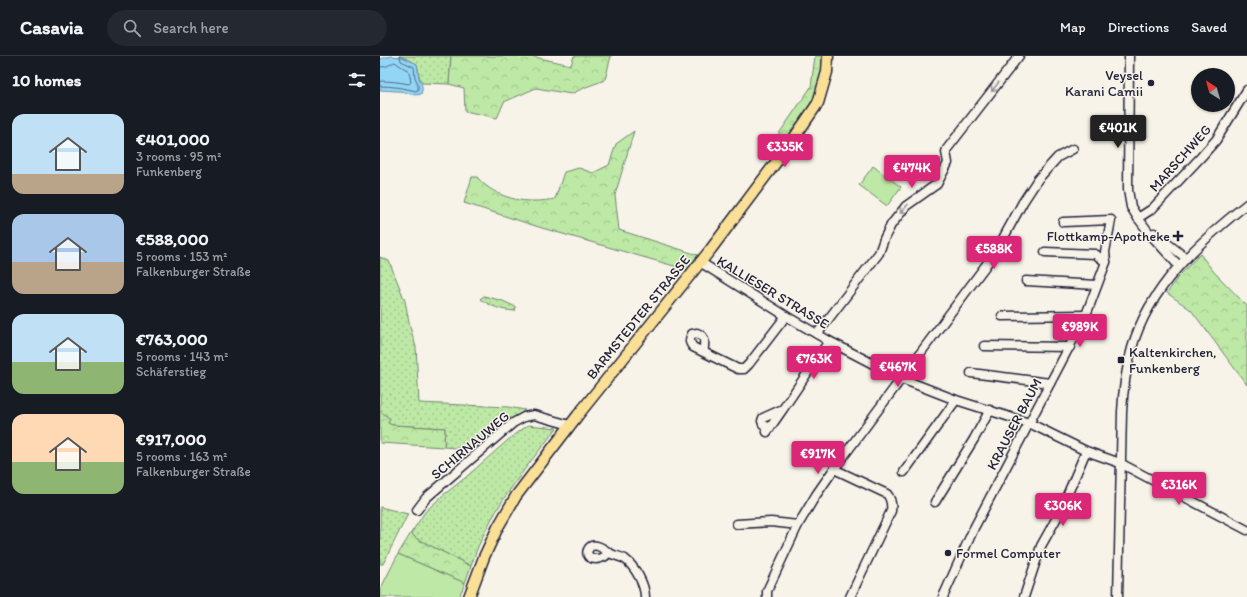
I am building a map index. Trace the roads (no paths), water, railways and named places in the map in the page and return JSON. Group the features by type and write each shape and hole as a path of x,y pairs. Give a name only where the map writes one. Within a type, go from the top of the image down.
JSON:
{"main road":[{"name":"BARMSTEDTER STRASSE","path":"469,597 484,557 512,502 570,425 700,262 818,103 827,72 828,56"}],"street":[{"path":"817,334 879,253 891,226 906,206 937,184 948,162 946,152 947,149 1019,56"},
{"path":"1129,56 1128,190 1132,207 1150,234 1179,266"},
{"name":"MARSCHWEG","path":"1138,218 1152,209 1216,140 1247,90"},
{"path":"767,594 798,525 816,495 986,265 999,246 1038,179 1058,157 1073,149"},
{"path":"1118,597 1120,463 1123,391 1132,348 1141,324 1151,306 1164,285 1179,266 1247,204"},
{"name":"KRAUSER BAUM","path":"943,597 974,528 1086,315 1106,262 1110,220 1063,222"},
{"path":"1147,229 1186,258"},
{"path":"1045,252 1095,254 1106,262"},
{"name":"KALLIESER STRASSE","path":"700,262 829,341 902,379 956,400 1029,422 1086,451 1120,463 1247,530"},
{"path":"1026,281 1097,286"},
{"path":"1002,316 1086,315"},
{"path":"704,352 738,369 744,369 786,316"},
{"path":"783,409 829,341"},
{"path":"984,346 1070,347"},
{"path":"971,373 1050,384"},
{"path":"904,472 956,400"},
{"path":"935,502 974,440 990,410"},
{"name":"SCHIRNAUWEG","path":"417,510 426,498 514,423 534,415 570,425"},
{"path":"1024,597 1041,546 1060,512 1086,451"},
{"path":"834,469 887,494 890,497 892,507 850,597"},
{"path":"737,524 770,522 798,525"},
{"path":"609,553 624,559 632,567 640,579 645,597"}],"water":[{"path":"391,56 402,57 417,64 422,87 421,94 415,95 400,91 380,90 380,59"}],"place":[{"name":"Veysel Karani Camii","path":"1151,83"},
{"name":"Flottkamp-Apotheke","path":"1178,236"},
{"name":"Kaltenkirchen, Funkenberg","path":"1121,360"},
{"name":"Formel Computer","path":"948,553"}]}
